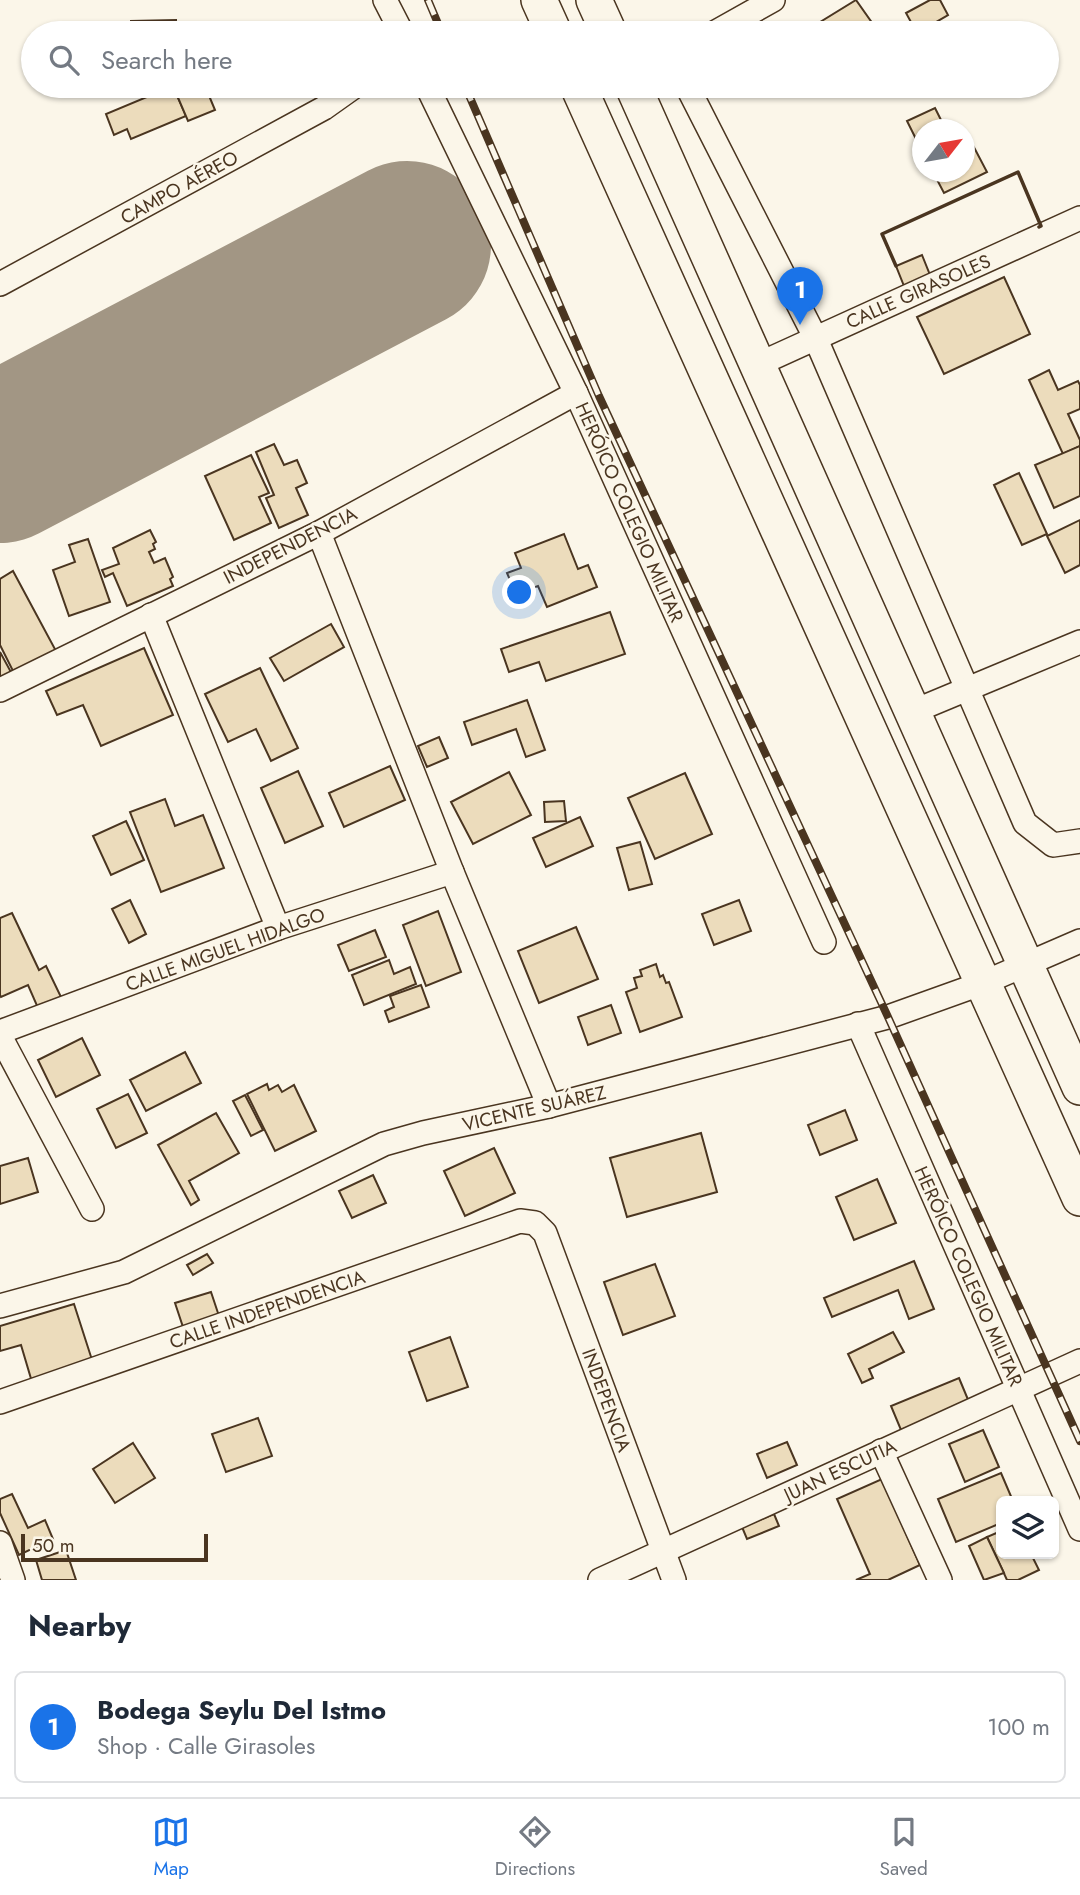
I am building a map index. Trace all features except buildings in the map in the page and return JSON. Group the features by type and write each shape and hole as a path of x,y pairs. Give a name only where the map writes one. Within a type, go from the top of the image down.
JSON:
{"main road":[{"path":"539,0 549,21"},
{"path":"594,0 604,21"},
{"path":"583,98 1080,1198"},
{"path":"638,98 1080,1087"}],"street":[{"path":"386,0 396,21"},
{"path":"738,9 773,0"},
{"name":"CAMPO AÉREO","path":"0,284 338,98"},
{"name":"HERÓICO COLEGIO MILITAR","path":"433,98 576,393 824,942"},
{"path":"693,98 815,337 1025,823 1053,845 1080,841"},
{"name":"CALLE GIRASOLES","path":"757,365 1080,218"},
{"name":"INDEPENDENCIA","path":"0,690 319,533 576,393"},
{"path":"319,533 452,872 549,1106"},
{"path":"151,615 278,928"},
{"path":"912,712 1080,642"},
{"name":"CALLE MIGUEL HIDALGO","path":"0,1034 278,928 452,872"},
{"name":"VICENTE SUÁREZ","path":"0,1306 124,1272 384,1144 549,1106 888,1017 983,983 1080,941"},
{"name":"HERÓICO COLEGIO MILITAR","path":"858,1024 1080,1529"},
{"path":"0,1034 92,1209"},
{"name":"CALLE INDEPENDENCIA","path":"0,1402 507,1225 520,1221 535,1223"},
{"name":"INDEPENCIA","path":"535,1223 545,1234 674,1580"},
{"name":"JUAN ESCUTIA","path":"600,1580 1080,1361"},
{"path":"881,1451 940,1580"},
{"path":"0,1543 13,1580"}],"runway":[{"path":"0,459 407,245"}],"railway":[{"path":"428,0 437,21"},
{"path":"470,98 599,396 888,1017 1080,1441"}],"wall":[{"path":"896,266 882,234 1018,172 1041,226 1039,227"}],"place":[{"name":"Bodega Seylu Del Istmo","path":"800,325"}]}
